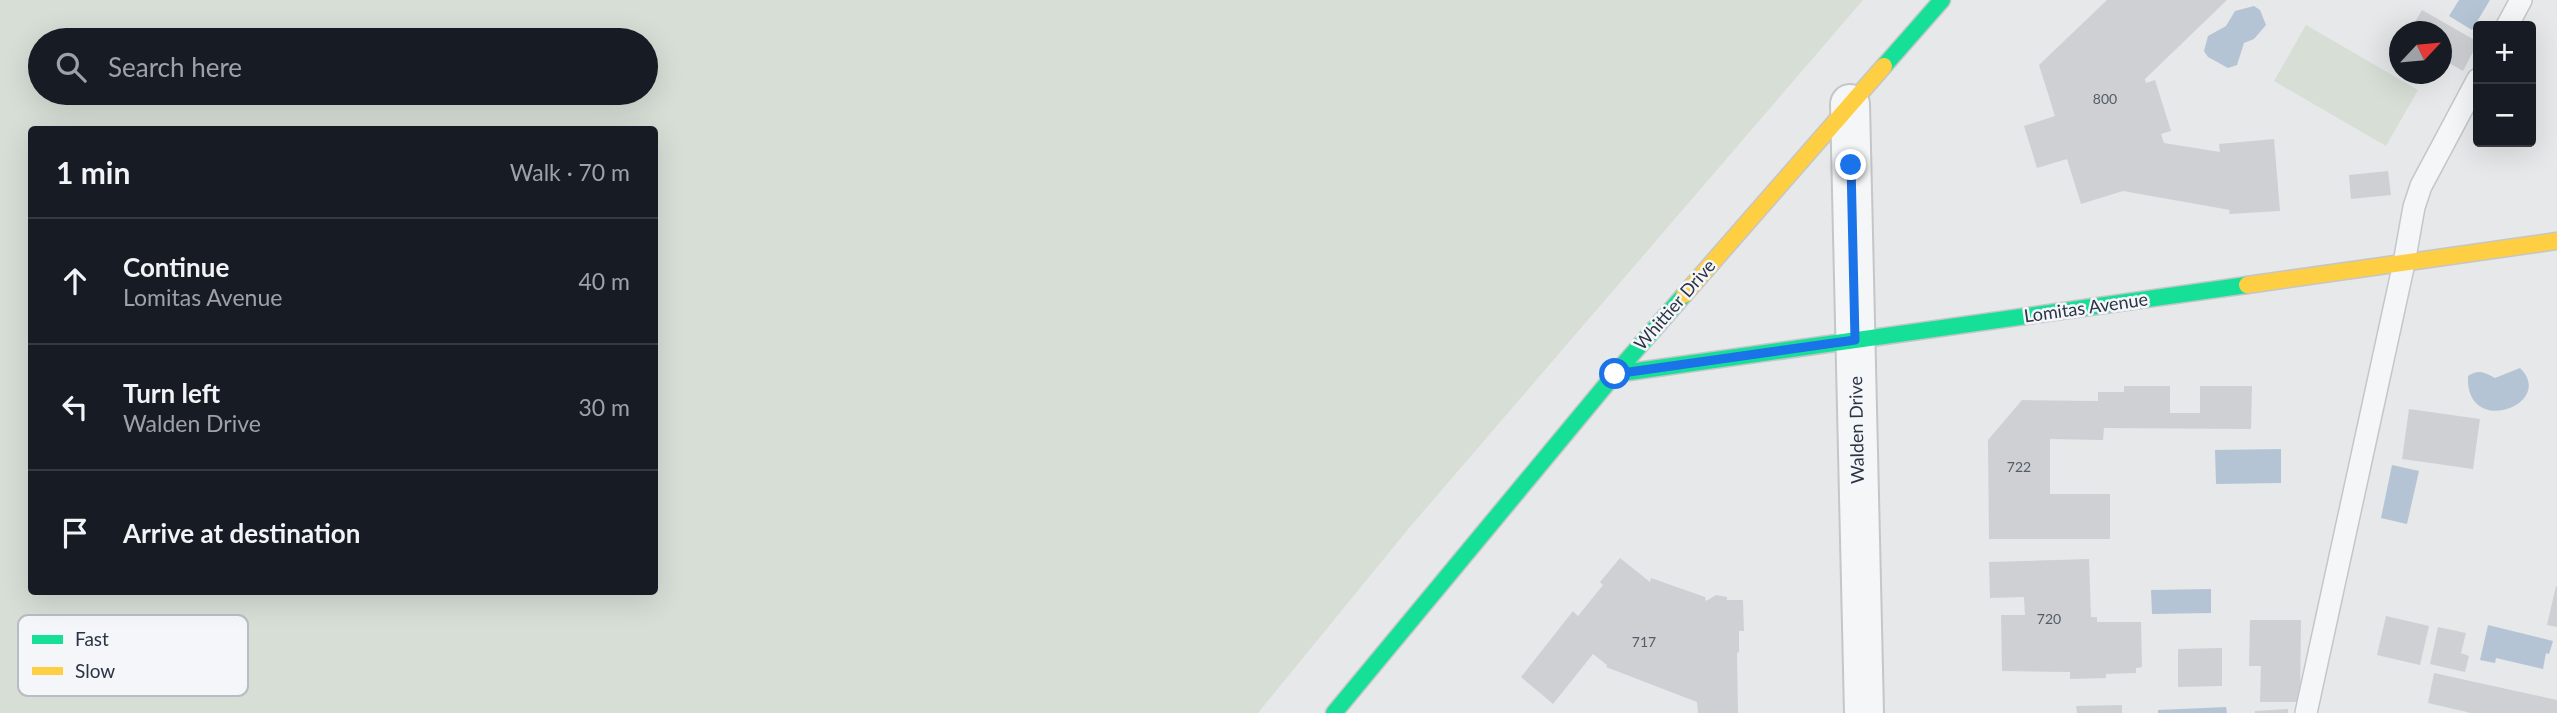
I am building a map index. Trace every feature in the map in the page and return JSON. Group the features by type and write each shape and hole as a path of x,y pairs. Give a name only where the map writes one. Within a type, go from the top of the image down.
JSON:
{"street":[{"name":"Whittier Drive","path":"1334,713 1615,374 1942,0"},
{"name":"Walden Drive","path":"1850,104 1864,713"},
{"name":"Lomitas Avenue","path":"1615,374 2557,241"}],"lane":[{"path":"2510,21 2521,0"},
{"path":"2306,713 2414,207 2421,186 2475,84"}],"shaded area":[{"path":"0,0 1863,0 1409,528 1258,713 0,713"},
{"path":"2306,25 2389,73 2389,84 2408,84 2418,90 2386,146 2274,81"}],"water":[{"path":"2459,0 2490,0 2477,21 2473,21 2472,30 2449,16"},
{"path":"2254,6 2260,10 2266,25 2254,39 2244,43 2237,65 2228,68 2208,57 2204,51 2208,36 2226,26 2235,11"},
{"path":"2520,368 2528,381 2527,393 2519,403 2507,409 2493,411 2480,406 2471,395 2468,376 2481,372 2495,378"},
{"path":"2281,449 2281,483 2216,484 2215,450"},
{"path":"2392,465 2419,471 2407,524 2381,518"},
{"path":"2211,589 2211,613 2152,614 2151,590"},
{"path":"2488,625 2553,641 2549,654 2546,653 2543,669 2496,658 2495,663 2480,660"},
{"path":"2226,707 2227,713 2158,713 2158,710"}],"building":[{"path":"2107,0 2227,0 2145,79 2146,83 2155,80 2171,131 2161,134 2164,143 2220,152 2219,144 2274,139 2280,211 2229,214 2230,210 2123,191 2081,204 2067,159 2037,168 2024,126 2055,116 2039,65"},
{"path":"2422,10 2441,21 2416,21"},
{"path":"2452,27 2473,39 2473,52 2463,71 2452,65"},
{"path":"2388,171 2391,195 2351,199 2349,175"},
{"path":"2124,386 2170,386 2170,413 2200,413 2200,386 2252,386 2251,429 2104,428 2103,440 2050,439 2050,494 2110,494 2110,539 1989,539 1988,440 2022,400 2098,401 2098,392 2124,392"},
{"path":"2409,409 2480,419 2473,469 2402,459"},
{"path":"1620,558 1650,582 1651,578 1705,597 1706,601 1716,595 1727,597 1727,600 1743,600 1744,631 1739,631 1737,653 1738,713 1698,713 1697,702 1606,667 1607,665 1593,654 1553,704 1521,677 1573,611 1578,616 1603,585 1600,582"},
{"path":"2089,559 2091,617 2097,617 2097,622 2141,622 2142,667 2136,668 2136,673 2106,674 2106,678 2070,679 2070,672 2002,671 2001,615 2025,615 2024,597 1990,598 1989,562"},
{"path":"2557,586 2557,627 2547,625"},
{"path":"2386,616 2429,626 2420,665 2377,655"},
{"path":"2250,620 2301,620 2300,702 2260,702 2261,666 2249,666"},
{"path":"2438,627 2466,633 2461,653 2469,656 2465,672 2430,664"},
{"path":"2222,648 2222,686 2178,687 2178,649"},
{"path":"2434,673 2557,700 2557,713 2471,713 2428,703"},
{"path":"2122,705 2122,713 2077,713 2076,706"},
{"path":"2288,709 2288,713 2255,713 2255,711"}],"traffic: fast":[{"path":"1884,66 1942,0"},
{"path":"1615,374 2247,285"},
{"path":"1334,713 1615,374 1684,295"}],"traffic: slow":[{"path":"1684,295 1884,66"},
{"path":"2247,285 2557,241"}],"route":[{"path":"1615,374 1855,340 1851,165"}]}
